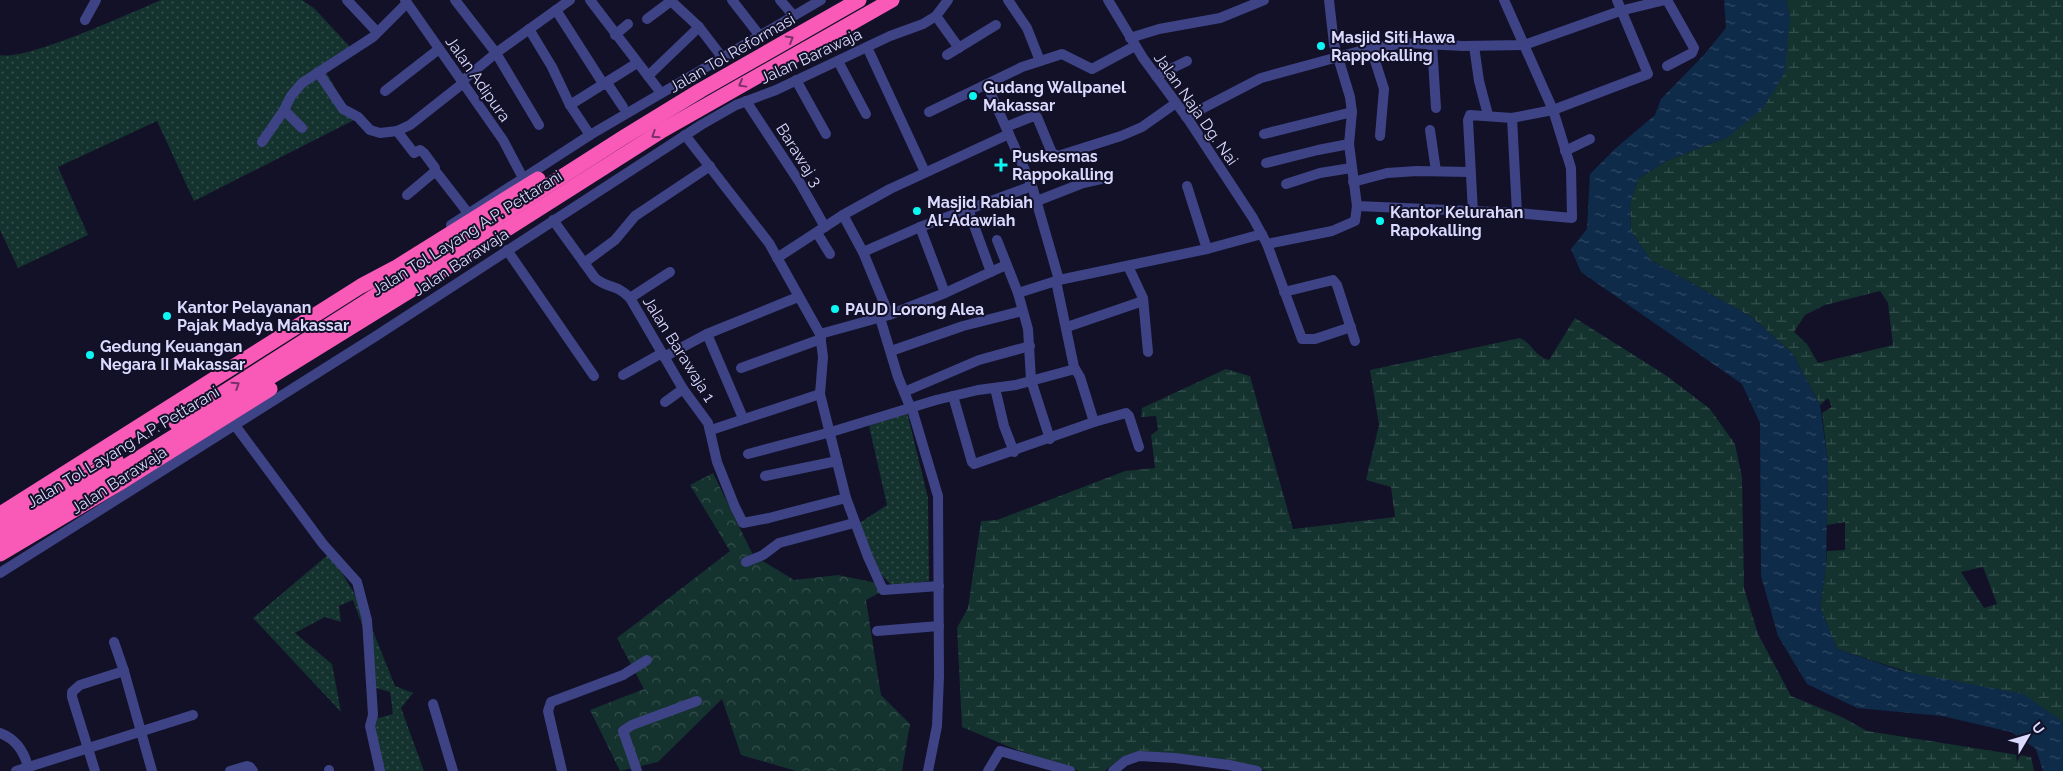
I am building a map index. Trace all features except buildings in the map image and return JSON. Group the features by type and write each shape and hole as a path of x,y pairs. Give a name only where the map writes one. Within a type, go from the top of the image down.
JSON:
{"highway":[{"name":"Jalan Tol Reformasi","path":"624,136 859,0"},
{"name":"Jalan Tol Reformasi","path":"696,110 892,0"},
{"path":"0,514 360,286 394,268 614,134 701,90"},
{"name":"Jalan Tol Layang A.P. Pettarani","path":"0,542 411,290 696,110"},
{"name":"Jalan Tol Layang A.P. Pettarani","path":"0,529 156,436 624,136"},
{"path":"0,554 122,481 444,280 605,167"}],"street":[{"path":"86,20 96,0"},
{"path":"347,0 377,32"},
{"path":"455,0 496,53 539,125"},
{"path":"318,72 343,109 358,116 370,130 380,133 397,132 410,125 496,53 570,0"},
{"path":"590,0 661,93"},
{"path":"647,19 671,0 699,27 722,57"},
{"path":"732,0 760,36"},
{"path":"780,0 793,15"},
{"path":"360,286 468,213 590,135 793,15 822,0"},
{"name":"Jalan Barawaja","path":"0,573 376,336 718,114 923,24 936,16 948,0"},
{"path":"1008,0 1028,28 1040,61"},
{"name":"Jalan Naja Dg. Nai","path":"1108,0 1132,42 1186,117 1262,234 1302,340 1316,339 1351,328"},
{"path":"929,112 1040,61 1062,54 1092,68 1132,42 1159,29 1215,20 1244,4 1264,0"},
{"path":"1267,244 1332,231 1355,222 1357,206 1349,144 1352,112 1350,97 1337,58 1329,0"},
{"path":"1357,206 1517,213 1572,218 1571,168 1554,110 1504,0"},
{"path":"1473,212 1468,116 1471,114 1512,118 1554,110 1648,74 1617,0"},
{"path":"1186,117 1261,78 1371,48 1406,43 1474,46 1524,45 1620,11 1666,0 1694,48 1692,53 1667,66"},
{"path":"262,142 296,89 377,32 406,2"},
{"name":"Jalan Adipura","path":"406,2 461,83 503,140 523,178"},
{"path":"556,10 623,108"},
{"path":"936,16 960,48"},
{"path":"615,35 628,24"},
{"path":"947,55 996,25"},
{"path":"648,76 699,27"},
{"path":"529,29 552,67 570,105 590,135"},
{"path":"1432,44 1436,108"},
{"path":"1474,46 1479,82 1488,115"},
{"path":"867,47 925,172"},
{"path":"1371,48 1384,89 1380,136"},
{"path":"385,90 439,49"},
{"path":"838,61 866,114"},
{"path":"1156,76 1187,61"},
{"path":"570,105 637,63"},
{"path":"796,80 826,134"},
{"path":"987,85 1032,186 1057,280 1075,369 1080,377 1094,422"},
{"name":"Barawaj 3","path":"746,101 800,183 830,254"},
{"path":"778,258 843,215 1008,130 1031,116 1037,117 1052,154 1058,156 1122,136 1142,127 1176,103"},
{"path":"284,110 302,128"},
{"path":"1264,134 1352,112"},
{"path":"1512,118 1517,213"},
{"path":"1430,130 1436,171"},
{"path":"397,132 414,153 420,150 424,152 435,168 434,173 407,196"},
{"path":"685,135 760,230 778,258 820,336 822,358 820,394 846,498 854,523 884,590 939,586"},
{"path":"1565,151 1590,140"},
{"path":"1266,163 1324,148 1349,144"},
{"path":"584,264 615,240 635,216 710,166"},
{"path":"1286,184 1320,173 1352,168"},
{"path":"1354,182 1387,173 1470,172"},
{"path":"434,173 438,174 468,213"},
{"path":"1037,202 1083,183 1101,179"},
{"path":"863,252 920,227 1032,186"},
{"path":"1187,186 1207,249"},
{"path":"968,209 991,272"},
{"path":"843,215 863,252 884,316 895,368 911,409 938,496 939,626 937,726 928,771"},
{"name":"Jalan Barawaja 1","path":"553,220 584,264 599,281 620,288 630,298 683,389 702,414 711,430 717,462 742,522 746,523 769,518 846,498"},
{"path":"920,227 945,293"},
{"path":"1018,293 1057,280 1207,249 1262,234"},
{"path":"997,240 1018,293 1028,329 1031,380 1050,439"},
{"path":"507,250 594,376"},
{"path":"741,368 820,336 884,316 945,293 1006,265"},
{"path":"1128,266 1143,301 1148,352"},
{"path":"630,298 670,272"},
{"path":"1284,292 1333,280 1337,285 1355,341"},
{"path":"623,375 707,334 798,297"},
{"path":"1066,327 1143,301"},
{"path":"891,351 963,326 1022,311"},
{"path":"707,334 743,418"},
{"path":"904,392 979,360 1030,346"},
{"path":"748,454 953,396 1075,369"},
{"path":"995,388 1004,426 1014,452"},
{"path":"665,402 683,389"},
{"path":"711,430 820,394"},
{"path":"953,396 973,464 1014,452 1094,422 1128,414 1139,448"},
{"path":"234,424 323,544 357,582 367,620 373,715 370,726 380,771"},
{"path":"765,476 837,460"},
{"path":"746,562 763,555 779,543 854,523"},
{"path":"876,631 939,626"},
{"path":"114,642 152,771"},
{"path":"562,771 548,711 550,702 623,675 647,660"},
{"path":"95,771 72,692 80,685 124,671"},
{"path":"637,771 623,731 697,701"},
{"path":"433,704 453,771"},
{"path":"16,771 193,715"},
{"path":"0,734 18,745 26,756 28,767"},
{"path":"988,771 999,751 1070,771"},
{"path":"1114,771 1125,761 1139,756 1221,764 1257,771"},
{"path":"230,771 247,766 253,771"}],"green space":[{"path":"161,0 302,0 314,8 351,48 323,67 354,120 194,201 157,121 58,167 88,235 18,268 0,230 0,55 13,55 55,44"},
{"path":"1786,0 2063,0 2063,722 1837,649 1820,607 1827,551 1845,550 1845,522 1827,525 1828,463 1822,413 1832,407 1828,398 1820,405 1793,354 1753,318 1651,260 1631,231 1630,204 1638,179 1666,161 1728,137 1790,16","holes":["1880,291 1888,303 1893,345 1818,363 1807,344 1794,332 1805,315 1825,305","1983,567 1997,604 1984,608 1961,572"]},
{"path":"1575,318 1667,376 1710,409 1735,444 1742,477 1744,588 1758,634 1791,696 1842,717 1867,731 2031,757 2034,771 1268,771 1212,759 1155,753 1123,756 1105,771 1079,771 1012,748 962,727 957,628 968,608 981,521 997,520 1125,471 1155,468 1151,435 1158,430 1156,416 1141,417 1142,408 1226,369 1250,376 1293,529 1395,517 1391,487 1366,480 1379,425 1370,370 1520,338 1528,343 1540,356 1549,360"},
{"path":"907,412 928,498 929,581 892,586 865,557 858,524 887,505 869,426"},
{"path":"713,473 753,555 794,580 838,575 892,586 866,600 881,695 910,724 902,771 796,771 741,755 722,699 658,762 620,771 590,710 644,689 617,638 730,551 690,485"},
{"path":"330,553 365,611 395,686 413,693 401,708 424,771 373,771 378,768 371,720 393,714 390,692 376,688 371,649 353,600 339,606 341,622 325,617 295,633 332,664 341,712 253,618"}],"water":[{"path":"1724,0 1786,0 1790,16 1785,72 1764,107 1728,137 1666,161 1638,179 1630,204 1631,231 1651,260 1753,318 1793,354 1820,405 1828,463 1826,566 1820,607 1837,649 1902,671 2023,694 2063,722 2063,771 2043,771 2036,749 2011,732 1942,716 1857,708 1807,684 1778,636 1761,576 1760,423 1742,384 1581,272 1571,249 1587,229 1590,174 1616,148 1655,115 1661,99 1703,56 1726,28"}],"place":[{"name":"Masjid Siti Hawa Rappokalling","path":"1321,46"},
{"name":"Gudang Wallpanel Makassar","path":"973,96"},
{"name":"Puskesmas Rappokalling","path":"1001,165"},
{"name":"Masjid Rabiah Al-Adawiah","path":"917,211"},
{"name":"Kantor Kelurahan Rapokalling","path":"1380,221"},
{"name":"PAUD Lorong Alea","path":"835,309"},
{"name":"Kantor Pelayanan Pajak Madya Makassar","path":"167,316"},
{"name":"Gedung Keuangan Negara II Makassar","path":"90,355"}]}
